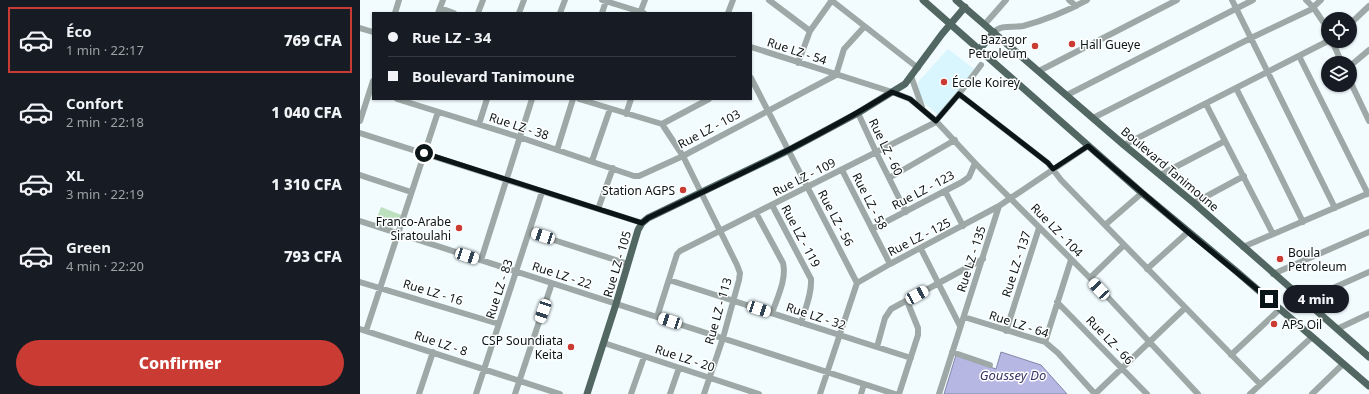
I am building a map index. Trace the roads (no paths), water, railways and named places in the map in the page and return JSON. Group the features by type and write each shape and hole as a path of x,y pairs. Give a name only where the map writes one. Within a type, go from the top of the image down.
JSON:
{"main road":[{"path":"923,0 1088,146 1369,386"},
{"name":"Boulevard Tanimoune","path":"956,0 1194,204 1369,357"},
{"name":"Rue LZ - 105","path":"587,394 638,230 642,223 648,218 789,150 858,113 905,84 965,7"},
{"path":"980,49 994,32"}],"street":[{"path":"395,12 400,0"},
{"path":"439,11 443,0"},
{"path":"478,12 483,0"},
{"path":"519,12 524,0"},
{"path":"560,12 565,0"},
{"path":"642,12 645,0"},
{"path":"728,12 734,0"},
{"path":"769,0 810,31"},
{"path":"798,63 810,31 831,0 918,68"},
{"path":"985,24 1006,0"},
{"path":"1070,0 1076,6"},
{"path":"994,32 999,28 1019,27 1031,24 1087,0"},
{"path":"1039,71 1177,0"},
{"path":"1232,0 1335,208"},
{"path":"1067,95 1253,0"},
{"path":"1306,0 1321,19"},
{"path":"1094,118 1313,7 1321,0"},
{"path":"602,12 604,1 639,12"},
{"path":"1357,17 1369,6"},
{"path":"836,75 844,49 864,27"},
{"path":"360,28 372,32"},
{"path":"1124,145 1321,44"},
{"name":"Rue LZ - 54","path":"752,47 892,92"},
{"path":"1357,60 1369,50"},
{"path":"1243,247 1368,194 1300,56"},
{"name":"Rue LZ - 109","path":"657,317 678,252 936,121 981,65"},
{"name":"Rue LZ - 103","path":"634,176 643,175 682,156 836,75"},
{"path":"911,76 922,109"},
{"name":"Rue LZ - 56","path":"752,80 857,283"},
{"path":"1236,88 1303,222"},
{"path":"360,121 371,91"},
{"name":"Rue LZ - 104","path":"892,92 910,99 936,121 975,163 1090,278 1198,394"},
{"path":"1355,92 1369,122"},
{"path":"959,94 1048,163 1061,180 1260,384"},
{"path":"479,124 487,100"},
{"path":"481,260 532,100"},
{"path":"557,150 573,100"},
{"path":"582,100 662,124 707,100"},
{"path":"626,114 631,100"},
{"name":"Rue LZ - 38","path":"409,101 438,112 519,137 634,176"},
{"path":"1206,104 1273,234"},
{"path":"592,161 610,109"},
{"path":"363,330 380,288 438,112"},
{"name":"Rue LZ - 60","path":"858,113 906,212"},
{"name":"Rue LZ - 113","path":"662,124 682,156 702,193 740,273 740,280 723,338 704,394"},
{"path":"360,133 642,223"},
{"path":"889,178 954,140"},
{"path":"1160,175 1224,140"},
{"name":"Rue LZ - 125","path":"857,283 999,206 1088,146"},
{"name":"Rue LZ - 123","path":"872,229 966,180 975,163"},
{"path":"598,209 613,168"},
{"name":"Rue LZ - 58","path":"842,170 890,264"},
{"path":"360,175 412,192"},
{"path":"1194,204 1244,176"},
{"path":"945,191 963,226"},
{"name":"Rue LZ - 83","path":"476,394 542,192"},
{"path":"1105,225 1142,192"},
{"name":"Rue LZ - 119","path":"772,205 811,279 812,286 801,323"},
{"name":"Rue LZ - 135","path":"939,394 999,206"},
{"path":"756,213 783,263 784,269 784,278 772,313"},
{"name":"Rue LZ - 22","path":"360,221 895,394"},
{"name":"Rue LZ - 137","path":"1006,330 1039,228"},
{"path":"529,232 628,264"},
{"path":"1147,269 1188,232"},
{"path":"1273,274 1369,232"},
{"path":"1090,278 1124,245"},
{"path":"920,248 960,326"},
{"path":"877,347 887,313 890,309 983,259"},
{"path":"1045,342 1071,260"},
{"path":"1304,301 1369,272"},
{"name":"Rue LZ - 32","path":"669,280 911,358"},
{"name":"Rue LZ - 16","path":"360,282 499,324"},
{"path":"820,394 857,283"},
{"path":"515,394 552,284"},
{"path":"899,394 918,335 918,328 907,300"},
{"name":"Rue LZ - 66","path":"1057,302 1147,394"},
{"path":"1095,394 1185,308"},
{"path":"1231,355 1280,309"},
{"name":"Rue LZ - 64","path":"952,310 1006,330 1045,342 1058,353 1095,394"},
{"path":"1337,329 1369,314"},
{"name":"Rue LZ - 8","path":"363,330 519,380 557,394"},
{"path":"1250,394 1312,337"},
{"name":"Rue LZ - 20","path":"604,343 710,378 746,392 759,394"},
{"path":"419,394 433,352"},
{"path":"952,352 990,365"},
{"path":"631,394 644,357"},
{"path":"1312,394 1343,364"},
{"path":"670,394 679,368"},
{"path":"861,394 864,384"}],"water":[{"name":"Goussey Do","path":"1001,352 1041,365 1067,394 944,394 956,355 996,369"}],"place":[{"name":"Hall Gueye","path":"1072,44"},
{"name":"Bazagor Petroleum","path":"1035,46"},
{"name":"École Koirey","path":"944,82"},
{"name":"Station AGPS","path":"683,190"},
{"name":"Franco-Arabe Siratoulahi","path":"459,228"},
{"name":"Boula Petroleum","path":"1280,259"},
{"name":"APS Oil","path":"1274,324"},
{"name":"CSP Soundiata Keita","path":"571,347"}]}
